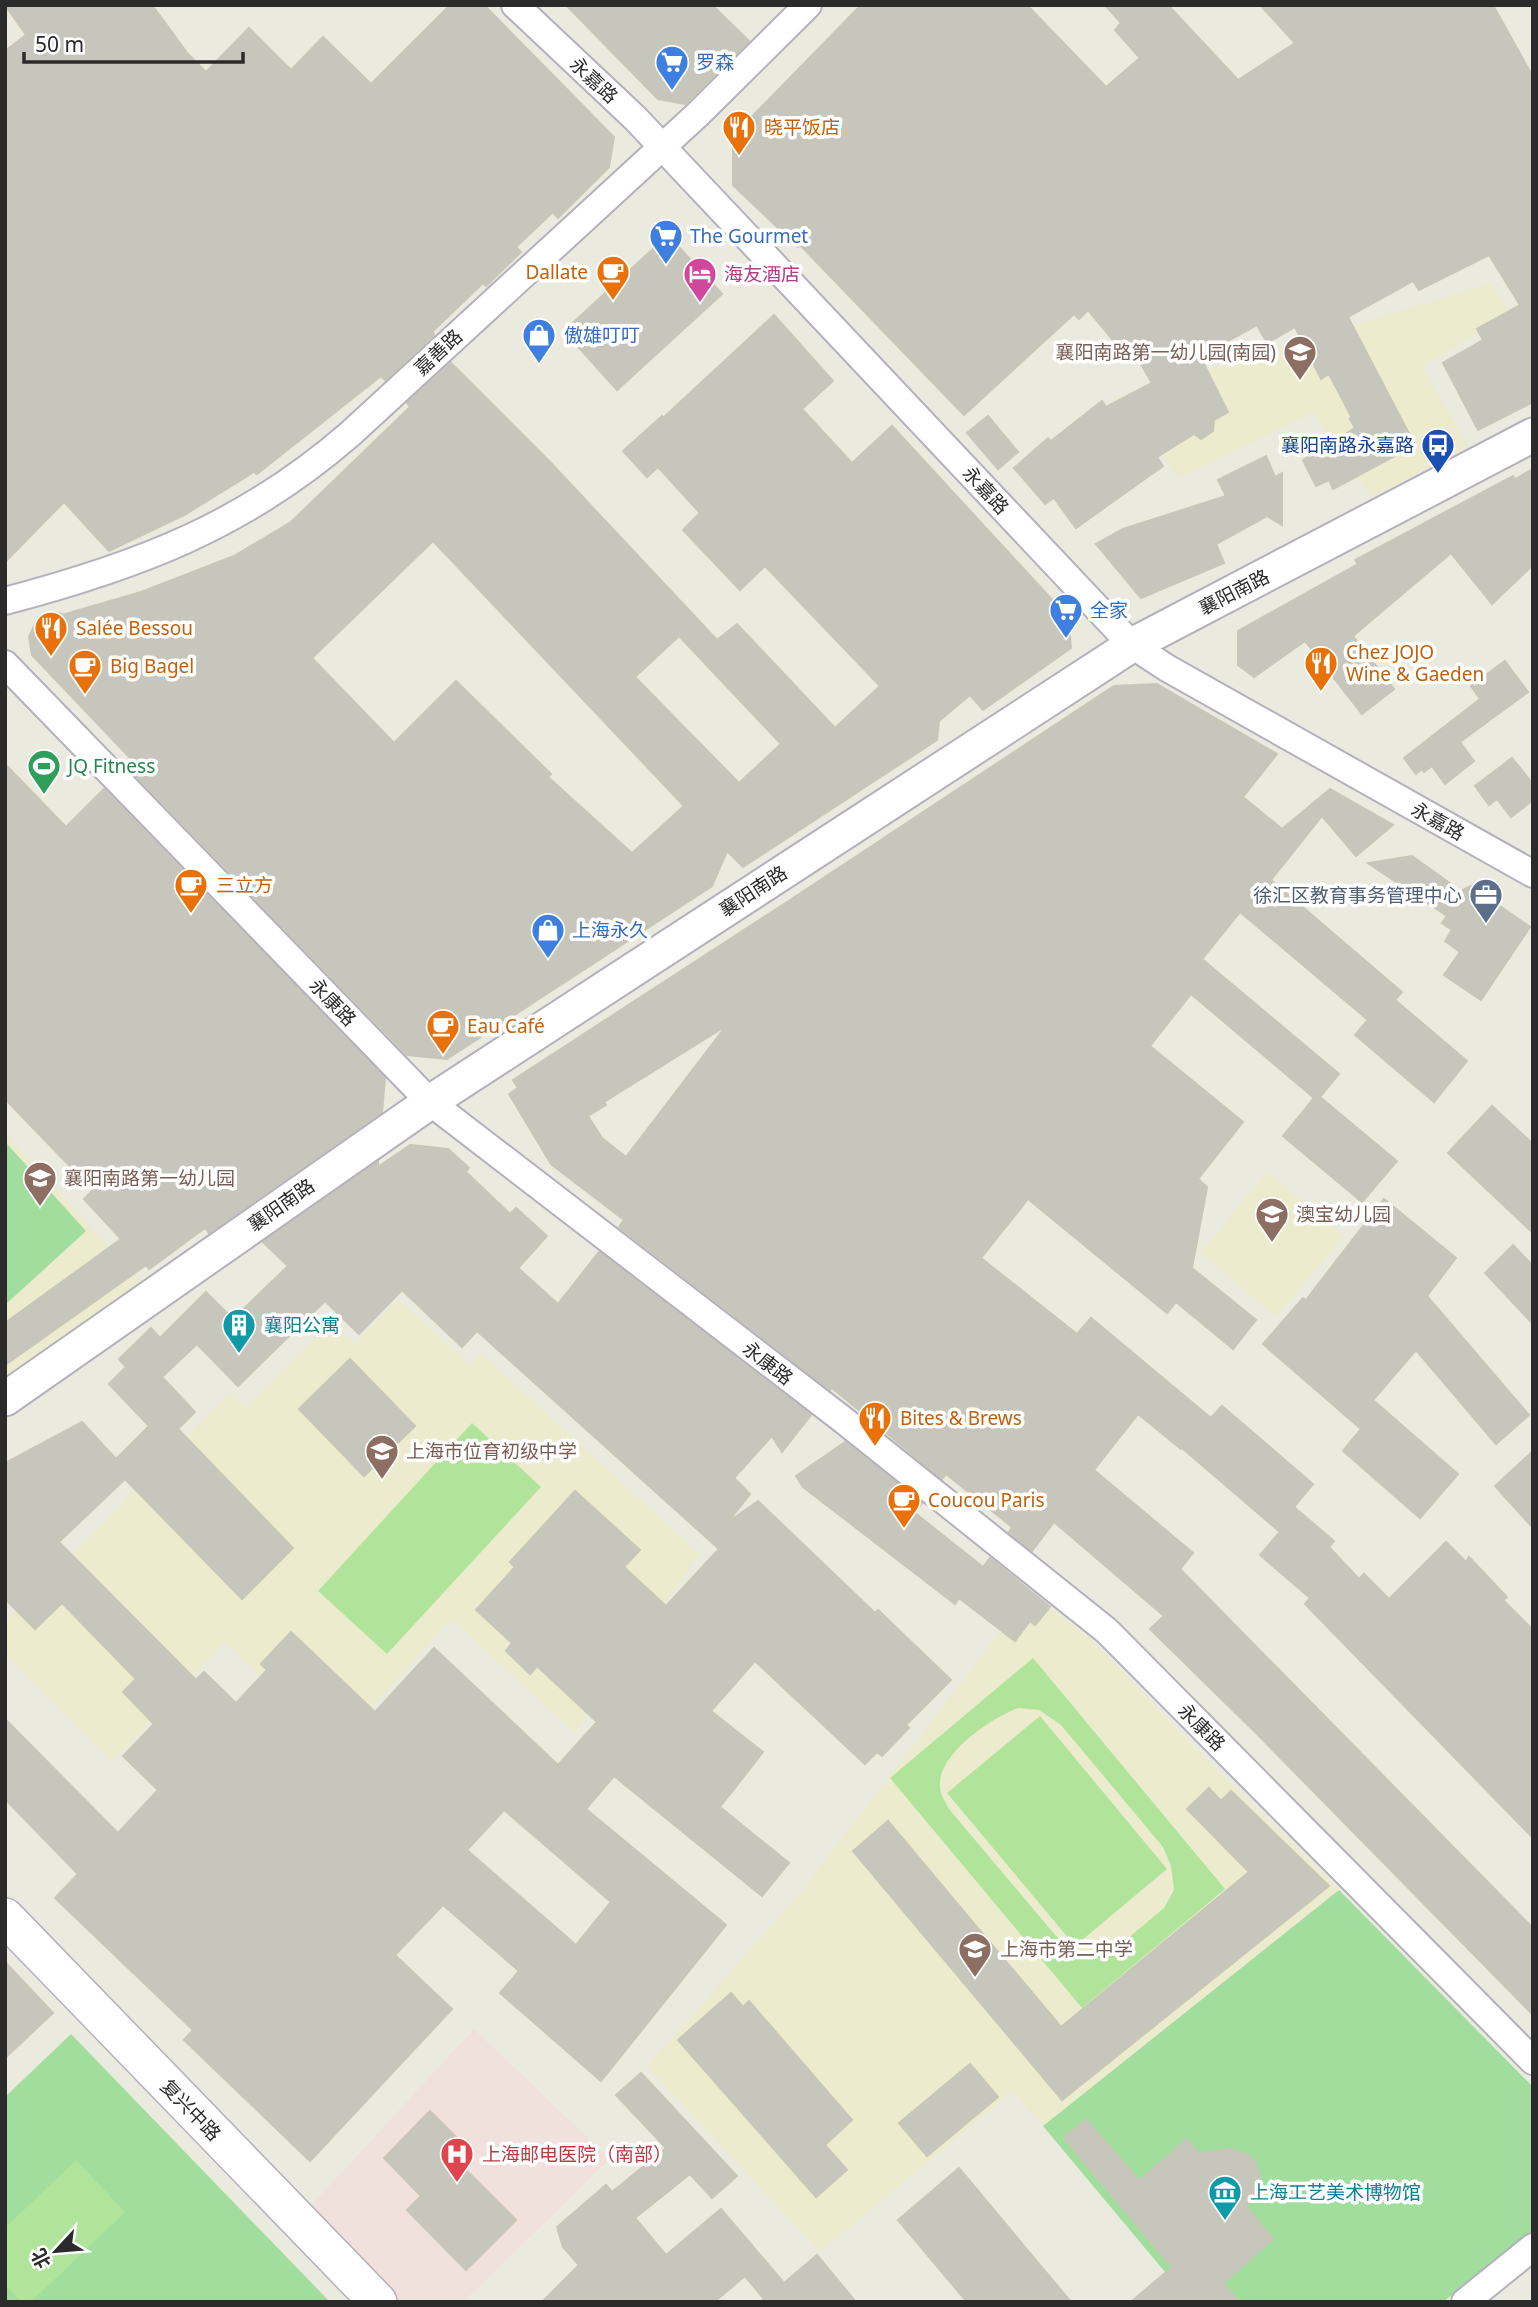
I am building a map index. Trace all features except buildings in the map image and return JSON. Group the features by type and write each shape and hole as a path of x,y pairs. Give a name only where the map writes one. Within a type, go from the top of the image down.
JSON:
{"main road":[{"name":"复兴中路","path":"5,1917 379,2302"}],"street":[{"name":"永嘉路","path":"515,5 662,146 1132,645 1167,668 1533,874"},
{"name":"嘉善路","path":"5,601 125,566 177,545 210,530 298,476 349,435 697,115 808,5"},
{"name":"襄阳南路","path":"5,1399 430,1102 1132,645 1533,435"},
{"name":"永康路","path":"5,664 430,1102 848,1424 1107,1631 1533,2061"},
{"path":"1465,2302 1533,2247"}],"shaded area":[{"name":"襄阳南路第一幼儿园(南园)","path":"1491,283 1511,314 1422,366 1469,447 1372,496 1313,413 1180,478 1116,398"},
{"name":"襄阳南路第一幼儿园","path":"5,1133 143,1283 5,1381"},
{"name":"澳宝幼儿园","path":"1267,1172 1344,1236 1276,1317 1200,1253"},
{"name":"上海市位育初级中学","path":"398,1299 470,1365 481,1353 699,1554 575,1733 451,1619 336,1748 225,1642 112,1761 5,1654 5,1623 230,1393 245,1408 332,1321 355,1344"},
{"name":"上海市第二中学","path":"1031,1592 1094,1643 1200,1753 1339,1890 1043,2126 1013,2091 820,2252 647,2066 800,1893"},
{"name":"上海邮电医院（南部）","path":"474,2029 610,2159 463,2302 397,2302 307,2210"}],"green space":[{"path":"7,1144 86,1231 5,1305 5,1146"},
{"path":"472,1423 541,1487 387,1654 318,1591"},
{"path":"1033,1658 1225,1889 1082,2008 890,1778","holes":["1018,1708 1039,1710 1061,1725 1163,1847 1171,1866 1174,1890 1164,1908 1115,1949 1097,1955 1078,1953 1056,1936 949,1809 941,1793 940,1779 945,1766 965,1741 1006,1713"]},
{"path":"1040,1716 1167,1869 1075,1946 947,1793"},
{"path":"1339,1890 1533,2087 1533,2230 1443,2302 1190,2302 1043,2126"},
{"path":"71,2034 330,2302 5,2302 5,2097"},
{"path":"76,2160 125,2212 31,2302 21,2302 5,2285 5,2228"}],"place":[{"name":"罗森","path":"672,92"},
{"name":"晓平饭店","path":"739,157"},
{"name":"The Gourmet","path":"666,266"},
{"name":"Dallate","path":"613,302"},
{"name":"海友酒店","path":"700,304"},
{"name":"傲雄叮叮","path":"539,365"},
{"name":"襄阳南路第一幼儿园(南园)","path":"1300,382"},
{"name":"襄阳南路永嘉路","path":"1438,475"},
{"name":"全家","path":"1066,640"},
{"name":"Salée Bessou","path":"51,658"},
{"name":"Chez JOJO Wine & Gaeden","path":"1321,693"},
{"name":"Big Bagel","path":"85,696"},
{"name":"JQ Fitness","path":"44,796"},
{"name":"三立方","path":"191,915"},
{"name":"徐汇区教育事务管理中心","path":"1486,925"},
{"name":"上海永久","path":"548,960"},
{"name":"Eau Café","path":"443,1056"},
{"name":"襄阳南路第一幼儿园","path":"40,1208"},
{"name":"澳宝幼儿园","path":"1272,1244"},
{"name":"襄阳公寓","path":"239,1355"},
{"name":"Bites & Brews","path":"875,1448"},
{"name":"上海市位育初级中学","path":"382,1481"},
{"name":"Coucou Paris","path":"904,1530"},
{"name":"上海市第二中学","path":"975,1979"},
{"name":"上海邮电医院（南部）","path":"457,2184"},
{"name":"上海工艺美术博物馆","path":"1225,2222"}]}
